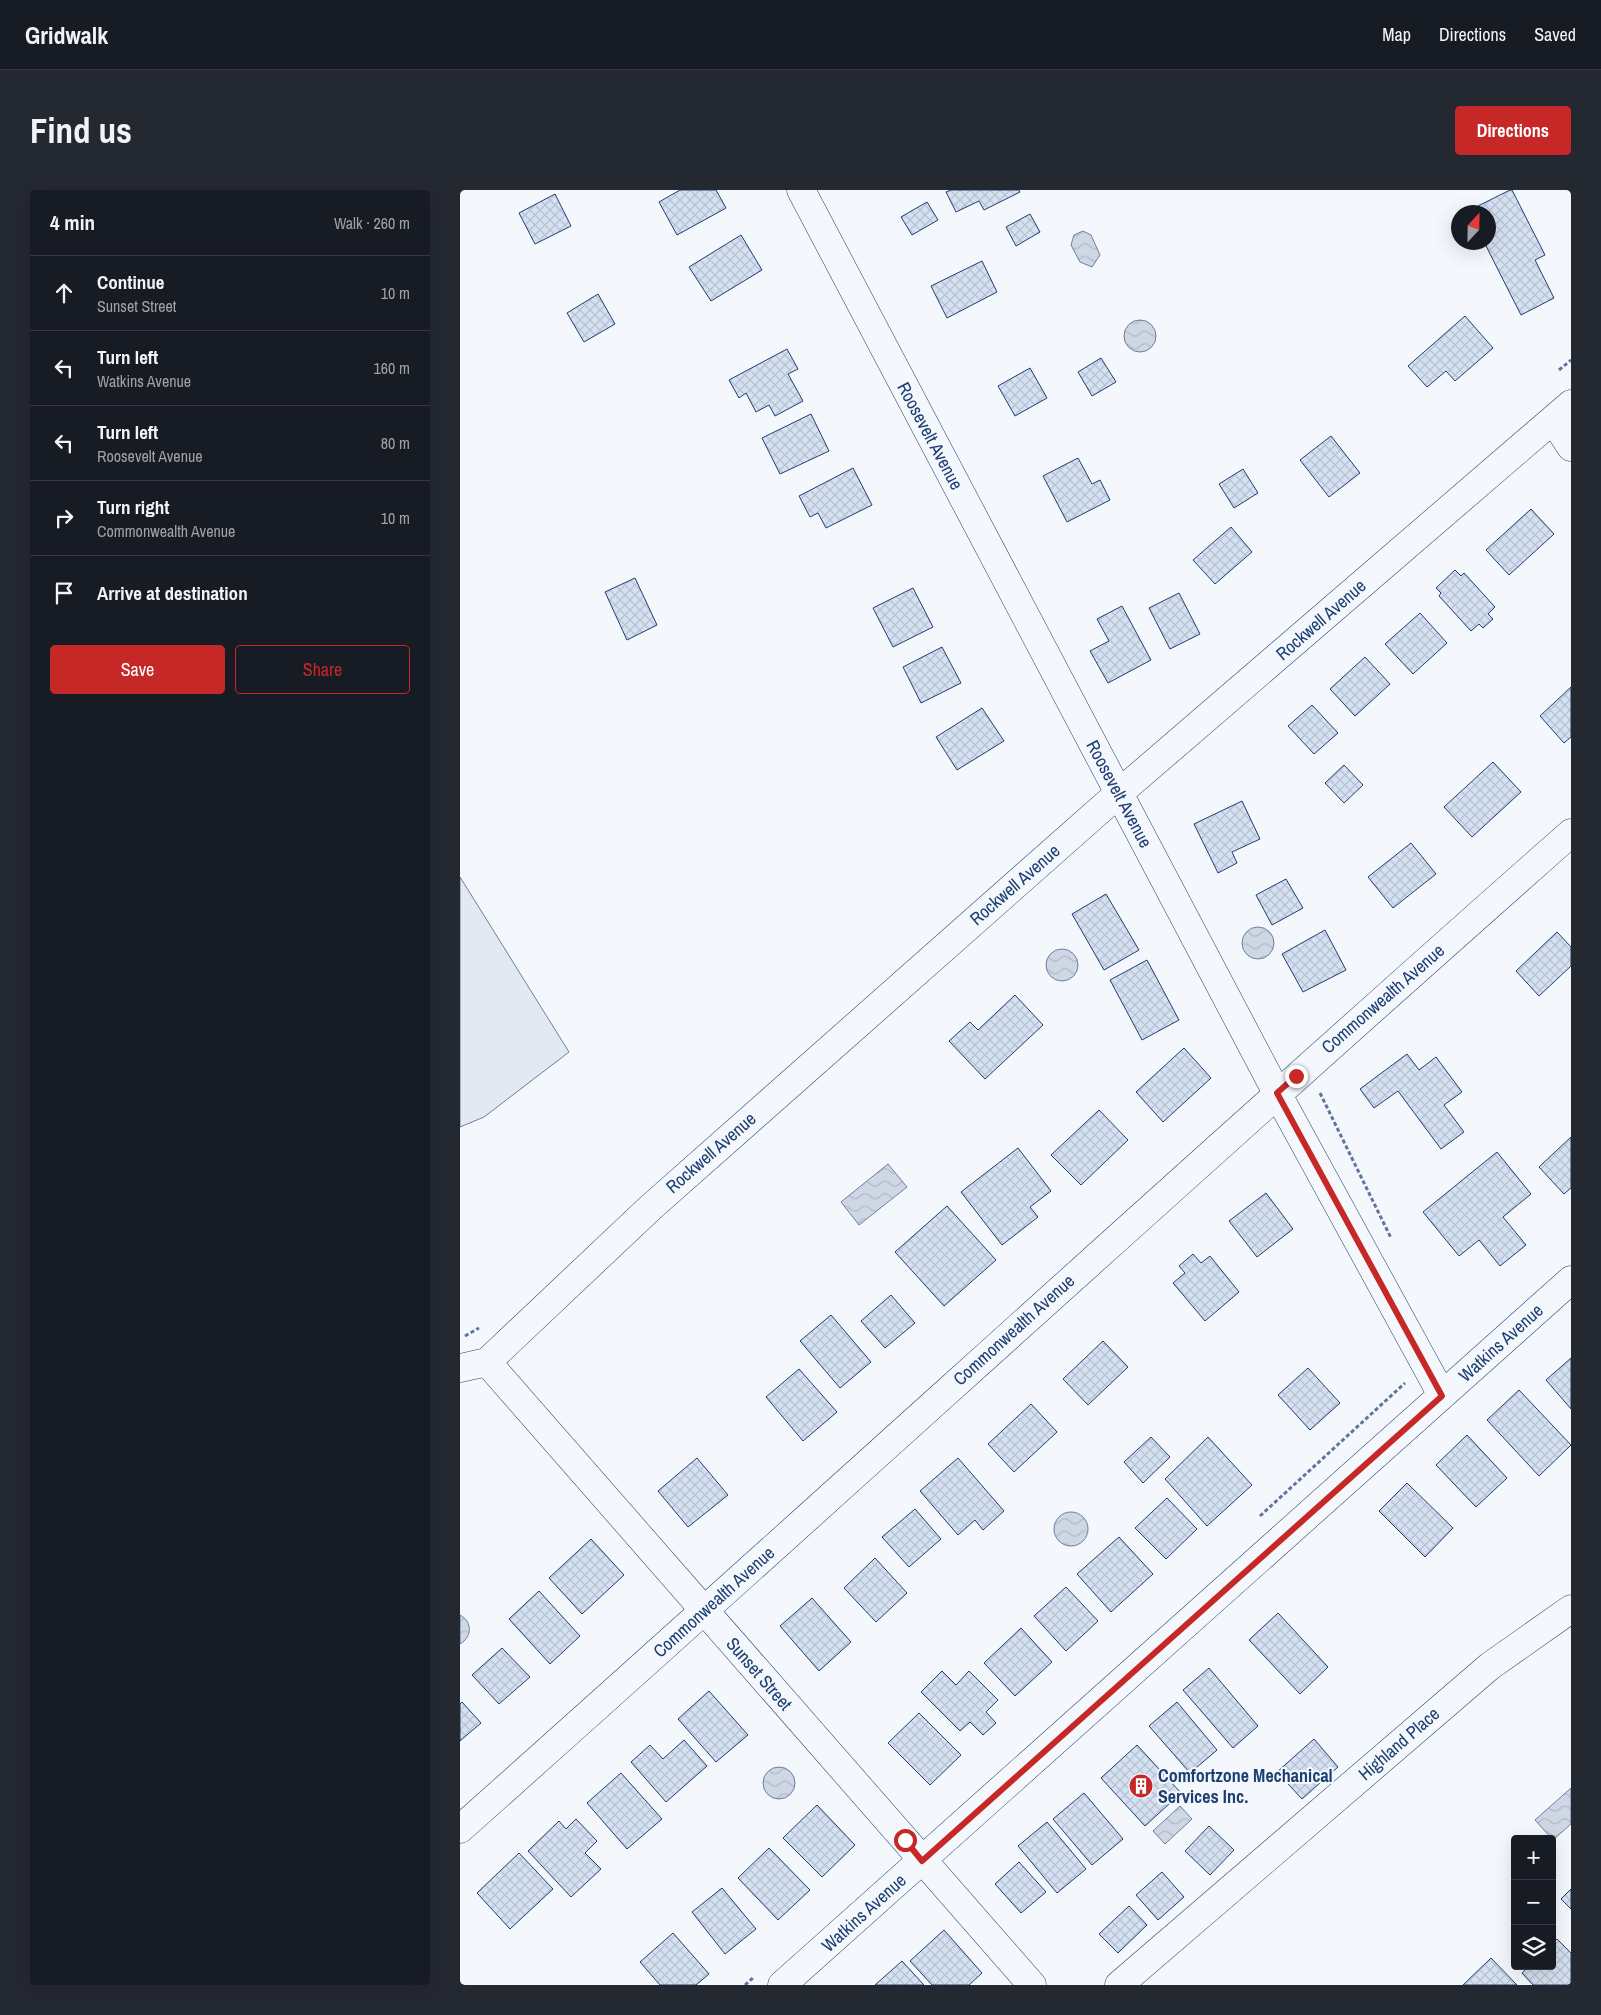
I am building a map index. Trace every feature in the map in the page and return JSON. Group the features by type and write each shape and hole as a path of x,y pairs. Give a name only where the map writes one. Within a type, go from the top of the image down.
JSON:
{"street":[{"name":"Roosevelt Avenue","path":"800,190 1277,1093 1442,1396"},
{"name":"Rockwell Avenue","path":"487,1362 650,1208 1118,794 1562,413"},
{"path":"1562,413 1571,447"},
{"name":"Commonwealth Avenue","path":"460,1829 1277,1093 1571,833"},
{"name":"Watkins Avenue","path":"771,1979 922,1861 1571,1280"},
{"path":"460,1368 487,1362"},
{"name":"Sunset Street","path":"487,1362 1032,1985"},
{"name":"Highland Place","path":"1119,1985 1490,1666 1571,1609"}],"path":[{"path":"1560,370 1571,360"},
{"path":"1316,1086 1394,1244"},
{"path":"460,1339 484,1325"},
{"path":"1255,1521 1409,1380"},
{"path":"745,1985 771,1979"}],"shaded area":[{"path":"460,877 569,1052 484,1117 460,1127"}],"water":[{"path":"1083,231 1091,235 1100,255 1092,267 1080,262 1071,245 1074,235"},
{"path":"1140,320 1146,321 1151,325 1155,330 1155,342 1151,347 1146,351 1140,352 1134,351 1129,347 1125,342 1124,336 1125,330 1129,325 1134,321"},
{"path":"1258,927 1264,928 1269,932 1273,937 1273,949 1269,954 1264,958 1258,959 1252,958 1247,954 1243,949 1242,943 1243,937 1247,932 1252,928"},
{"path":"1062,949 1068,950 1073,954 1077,959 1077,971 1073,976 1068,980 1062,981 1056,980 1051,976 1047,971 1046,965 1047,959 1051,954 1056,950"},
{"path":"888,1164 907,1187 859,1225 841,1202"},
{"path":"1071,1512 1078,1513 1083,1517 1087,1522 1087,1536 1083,1541 1078,1545 1071,1546 1064,1545 1059,1541 1055,1536 1054,1529 1055,1522 1059,1517 1064,1513"},
{"path":"460,1615 469,1625 469,1634 460,1644"},
{"path":"779,1767 785,1768 790,1772 794,1777 794,1789 790,1794 785,1798 779,1799 773,1798 768,1794 764,1789 763,1783 764,1777 768,1772 773,1768"},
{"path":"1571,1788 1571,1824 1556,1837 1556,1835 1548,1835 1535,1820"},
{"path":"1180,1806 1192,1819 1165,1844 1153,1831"}],"building":[{"path":"680,190 716,190 726,208 677,235 659,202"},
{"path":"951,190 1019,190 1020,192 984,210 979,201 956,212 946,192"},
{"path":"1512,190 1545,255 1535,260 1554,298 1521,315 1488,250 1496,250 1496,205 1480,205"},
{"path":"555,194 571,226 535,244 519,213"},
{"path":"927,202 938,220 912,235 901,217"},
{"path":"1030,214 1040,232 1016,246 1006,227"},
{"path":"741,235 762,270 711,301 689,267"},
{"path":"982,261 997,292 947,318 931,286"},
{"path":"598,294 615,324 584,342 567,313"},
{"path":"1465,316 1493,348 1455,381 1446,371 1427,387 1408,366"},
{"path":"787,349 798,369 788,374 803,401 775,416 769,405 756,412 746,393 739,398 729,380"},
{"path":"1101,358 1116,382 1092,396 1078,372"},
{"path":"1030,368 1047,398 1015,416 998,386"},
{"path":"811,414 829,451 780,474 762,438"},
{"path":"1331,436 1360,473 1329,497 1300,460"},
{"path":"1078,458 1092,484 1100,480 1110,500 1067,522 1043,476"},
{"path":"853,468 872,505 826,528 818,513 810,517 799,496"},
{"path":"1243,469 1258,493 1234,508 1219,484"},
{"path":"1531,509 1554,534 1509,575 1486,550"},
{"path":"1231,527 1252,552 1215,584 1193,560"},
{"path":"1455,570 1461,576 1464,573 1495,607 1488,614 1493,619 1483,628 1479,624 1471,631 1439,596 1441,593 1436,588"},
{"path":"635,578 657,625 627,640 605,592"},
{"path":"913,588 933,627 893,647 873,608"},
{"path":"1179,593 1200,634 1170,649 1149,608"},
{"path":"1122,606 1151,660 1108,683 1090,651 1109,641 1097,619"},
{"path":"1420,613 1447,643 1413,674 1385,644"},
{"path":"942,647 961,683 921,703 903,667"},
{"path":"1365,657 1390,684 1355,716 1330,689"},
{"path":"1571,687 1571,737 1564,743 1540,716"},
{"path":"1312,705 1338,733 1314,754 1288,726"},
{"path":"982,708 1004,741 957,770 936,737"},
{"path":"1493,762 1521,792 1472,837 1444,807"},
{"path":"1344,765 1363,785 1344,803 1325,783"},
{"path":"1242,801 1260,839 1232,852 1237,863 1218,873 1194,824"},
{"path":"1411,843 1436,874 1393,908 1368,877"},
{"path":"1286,879 1303,908 1272,925 1256,895"},
{"path":"1106,894 1139,950 1104,970 1072,914"},
{"path":"1325,930 1346,970 1303,992 1282,954"},
{"path":"1557,932 1571,947 1571,966 1539,996 1516,971"},
{"path":"1147,960 1179,1020 1142,1040 1110,980"},
{"path":"1015,995 1043,1025 985,1079 949,1041 970,1022 978,1030"},
{"path":"1184,1048 1211,1078 1163,1122 1136,1092"},
{"path":"1407,1054 1419,1070 1436,1057 1462,1092 1444,1105 1464,1132 1441,1149 1398,1091 1374,1108 1360,1089"},
{"path":"1099,1110 1128,1140 1081,1185 1051,1155"},
{"path":"1571,1137 1571,1188 1564,1194 1539,1167"},
{"path":"1018,1148 1051,1191 1030,1207 1038,1217 1002,1245 961,1192"},
{"path":"1497,1152 1531,1194 1503,1217 1526,1245 1500,1266 1479,1240 1459,1256 1423,1212"},
{"path":"1266,1193 1293,1229 1257,1257 1229,1221"},
{"path":"947,1206 996,1260 944,1306 895,1252"},
{"path":"1193,1254 1201,1263 1210,1256 1239,1292 1205,1321 1173,1283 1185,1273 1179,1266"},
{"path":"891,1295 915,1323 885,1348 861,1321"},
{"path":"831,1315 871,1362 840,1388 800,1341"},
{"path":"1103,1341 1128,1367 1088,1405 1063,1379"},
{"path":"1571,1358 1571,1409 1546,1380"},
{"path":"1308,1368 1340,1403 1310,1430 1278,1395"},
{"path":"799,1369 837,1412 803,1441 766,1397"},
{"path":"1519,1390 1571,1445 1539,1476 1487,1420"},
{"path":"1031,1404 1057,1432 1014,1472 988,1444"},
{"path":"1467,1435 1507,1478 1476,1507 1436,1465"},
{"path":"1151,1437 1170,1457 1143,1483 1124,1462"},
{"path":"1208,1437 1252,1485 1207,1526 1165,1479"},
{"path":"697,1458 728,1495 688,1527 658,1491"},
{"path":"958,1458 1004,1511 983,1530 975,1520 958,1535 920,1491"},
{"path":"1407,1483 1453,1528 1425,1557 1379,1511"},
{"path":"1167,1498 1197,1529 1166,1559 1135,1528"},
{"path":"915,1509 941,1539 909,1567 882,1537"},
{"path":"1119,1537 1153,1574 1111,1612 1077,1574"},
{"path":"591,1539 624,1575 582,1614 549,1578"},
{"path":"875,1558 907,1593 876,1622 844,1588"},
{"path":"1066,1587 1098,1621 1066,1651 1034,1616"},
{"path":"539,1591 580,1636 550,1664 509,1619"},
{"path":"812,1598 851,1642 819,1671 780,1626"},
{"path":"1278,1613 1328,1667 1300,1694 1249,1640"},
{"path":"1021,1628 1052,1662 1015,1696 984,1663"},
{"path":"502,1648 530,1677 499,1704 472,1675"},
{"path":"1209,1668 1258,1726 1233,1748 1183,1690"},
{"path":"942,1671 956,1685 969,1671 998,1700 986,1712 996,1723 983,1735 970,1722 960,1731 921,1692"},
{"path":"709,1691 748,1735 716,1762 678,1719"},
{"path":"462,1702 481,1723 460,1741 460,1704"},
{"path":"1177,1702 1217,1750 1190,1773 1149,1726"},
{"path":"919,1713 961,1755 930,1785 888,1743"},
{"path":"1314,1739 1338,1767 1302,1799 1277,1772"},
{"path":"684,1740 707,1766 666,1802 631,1762 650,1745 663,1759"},
{"name":"Comfortzone Mechanical Services Inc.","path":"1137,1745 1181,1793 1145,1826 1101,1778"},
{"path":"621,1773 662,1819 627,1849 587,1803"},
{"path":"1084,1793 1123,1839 1092,1865 1053,1819"},
{"path":"817,1805 855,1845 822,1877 783,1838"},
{"path":"576,1819 597,1841 585,1853 601,1869 571,1897 528,1851 559,1821 566,1829"},
{"path":"1047,1822 1086,1869 1057,1893 1018,1846"},
{"path":"1209,1826 1234,1850 1210,1875 1185,1851"},
{"path":"769,1848 810,1890 778,1920 738,1878"},
{"path":"519,1853 553,1889 510,1929 477,1893"},
{"path":"1019,1862 1046,1892 1021,1913 995,1884"},
{"path":"1162,1872 1184,1897 1158,1920 1136,1895"},
{"path":"722,1888 756,1929 725,1954 692,1912"},
{"path":"1571,1889 1571,1909 1561,1899"},
{"path":"1129,1906 1147,1925 1118,1953 1099,1934"},
{"path":"944,1930 982,1973 969,1985 932,1985 910,1961"},
{"path":"673,1933 709,1974 696,1985 660,1985 640,1962"},
{"path":"1556,1940 1571,1953 1571,1985 1533,1985 1522,1973 1525,1970 1556,1970"},
{"path":"1491,1958 1517,1985 1463,1985"},
{"path":"902,1961 924,1985 875,1985"}],"place":[{"name":"Comfortzone Mechanical Services Inc.","path":"1141,1786"}],"route":[{"path":"905,1840 922,1861 1442,1396 1277,1093 1296,1076"}]}
